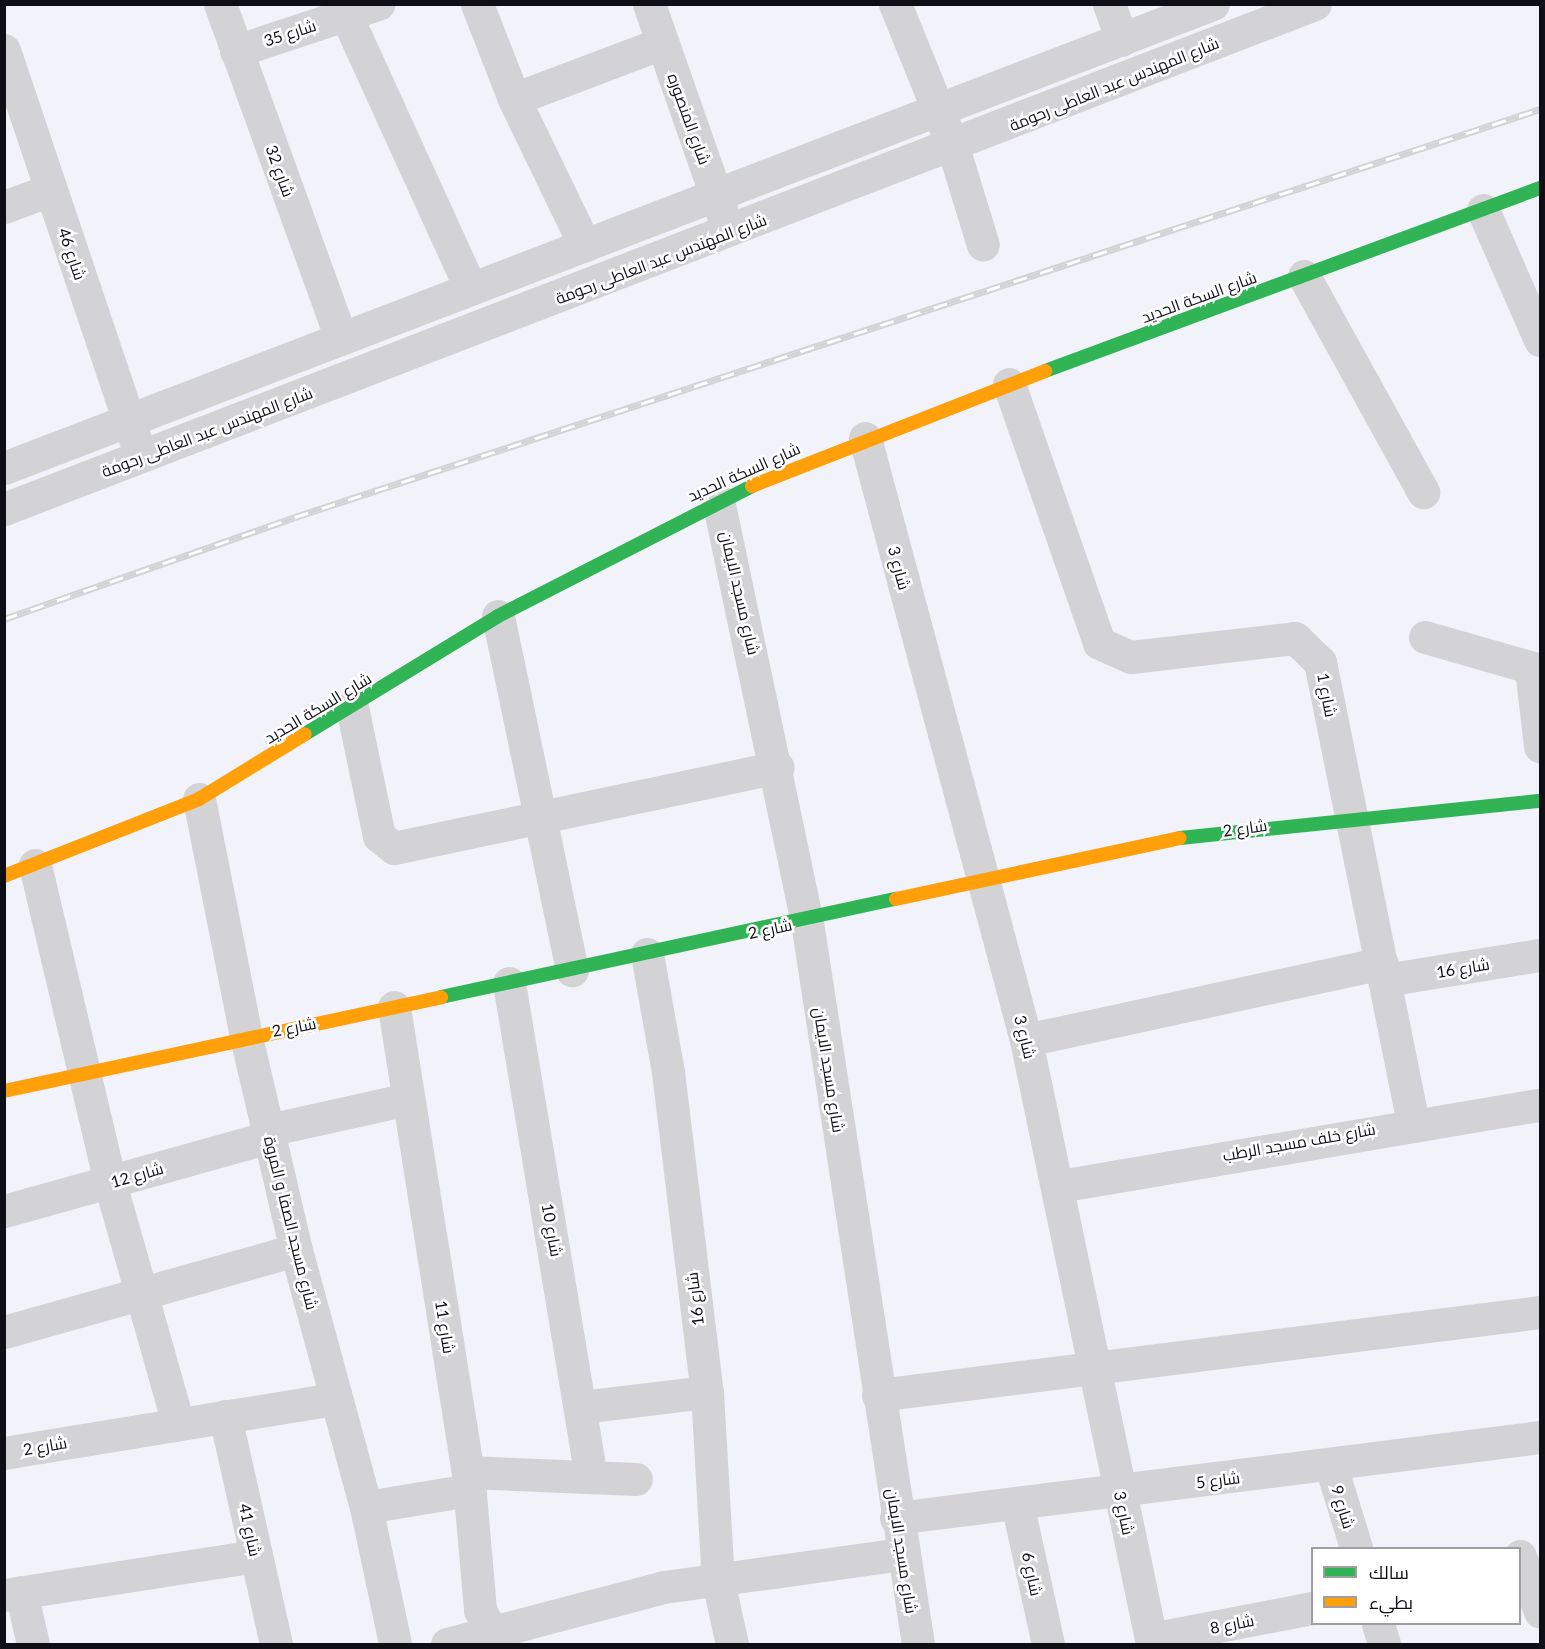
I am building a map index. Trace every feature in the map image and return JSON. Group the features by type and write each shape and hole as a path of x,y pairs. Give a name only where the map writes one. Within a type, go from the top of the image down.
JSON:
{"street":[{"name":"شارع 32","path":"220,4 341,338"},
{"name":"شارع 35","path":"236,51 378,4"},
{"path":"477,4 514,99 585,246"},
{"name":"شارع المنصوره","path":"649,4 729,233"},
{"path":"895,4 953,147 983,245"},
{"path":"1109,4 1122,40"},
{"path":"4,468 939,112 1213,4"},
{"name":"شارع المهندس عبد العاطى رحومة","path":"4,509 953,147 1315,4"},
{"path":"346,15 471,289"},
{"path":"514,99 662,43"},
{"name":"شارع 46","path":"4,50 141,458"},
{"name":"شارع السكة الحديد","path":"4,876 35,866 199,799 498,616 718,500 865,438 1540,188"},
{"path":"4,207 50,190"},
{"path":"1483,210 1540,340"},
{"path":"1304,276 1424,492"},
{"name":"شارع 1","path":"1009,384 1099,643 1131,657 1295,638 1320,662 1413,1122"},
{"name":"شارع 3","path":"865,438 1026,1040 1098,1371 1119,1492 1151,1642"},
{"name":"شارع مسجد الايمان","path":"718,500 778,767 807,922 901,1554 918,1644"},
{"path":"498,616 572,970"},
{"path":"1425,637 1536,670 1540,746"},
{"path":"352,707 386,844 410,849 778,767"},
{"name":"شارع مسجد الصفا و المروة","path":"199,799 246,1037 296,1250 334,1399 366,1508 395,1644"},
{"name":"شارع 2","path":"4,1091 81,1071 807,922 1196,835 1540,801"},
{"path":"35,866 81,1071 140,1293 178,1423"},
{"name":"شارع 16","path":"647,954 668,1072 707,1392 718,1581 732,1644"},
{"name":"شارع 16","path":"1026,1040 1384,971 1540,955"},
{"name":"شارع 10","path":"509,983 591,1477"},
{"name":"شارع 11","path":"394,1007 469,1481 480,1610 493,1639"},
{"name":"شارع 12","path":"4,1211 110,1183 269,1133 408,1099"},
{"name":"شارع خلف مسجد الرطب","path":"1059,1186 1413,1122 1540,1105"},
{"path":"4,1332 296,1250"},
{"path":"878,1395 1098,1371 1540,1312"},
{"path":"581,1407 707,1392"},
{"name":"شارع 2","path":"4,1453 334,1399"},
{"name":"شارع 41","path":"225,1416 276,1644"},
{"name":"شارع 5","path":"896,1518 1331,1466 1540,1437"},
{"name":"شارع 9","path":"1331,1466 1356,1547"},
{"path":"366,1508 469,1481 591,1477 636,1479"},
{"name":"شارع 6","path":"1017,1503 1048,1644"},
{"path":"1521,1554 1540,1548"},
{"path":"447,1644 493,1639 618,1597 901,1554"},
{"path":"33,1644 13,1594 255,1556"},
{"path":"1521,1557 1540,1612"},
{"name":"شارع 8","path":"1151,1642 1311,1608"},
{"path":"1379,1625 1384,1644"}],"railway":[{"path":"4,619 295,517 1540,109"}],"traffic: fast":[{"path":"1045,371 1540,188"},
{"path":"305,734 498,616 752,486"},
{"path":"1180,838 1540,801"},
{"path":"441,997 896,899"}],"traffic: slow":[{"path":"752,486 1045,371"},
{"path":"4,876 199,799 305,734"},
{"path":"896,899 1180,838"},
{"path":"4,1091 441,997"}]}
